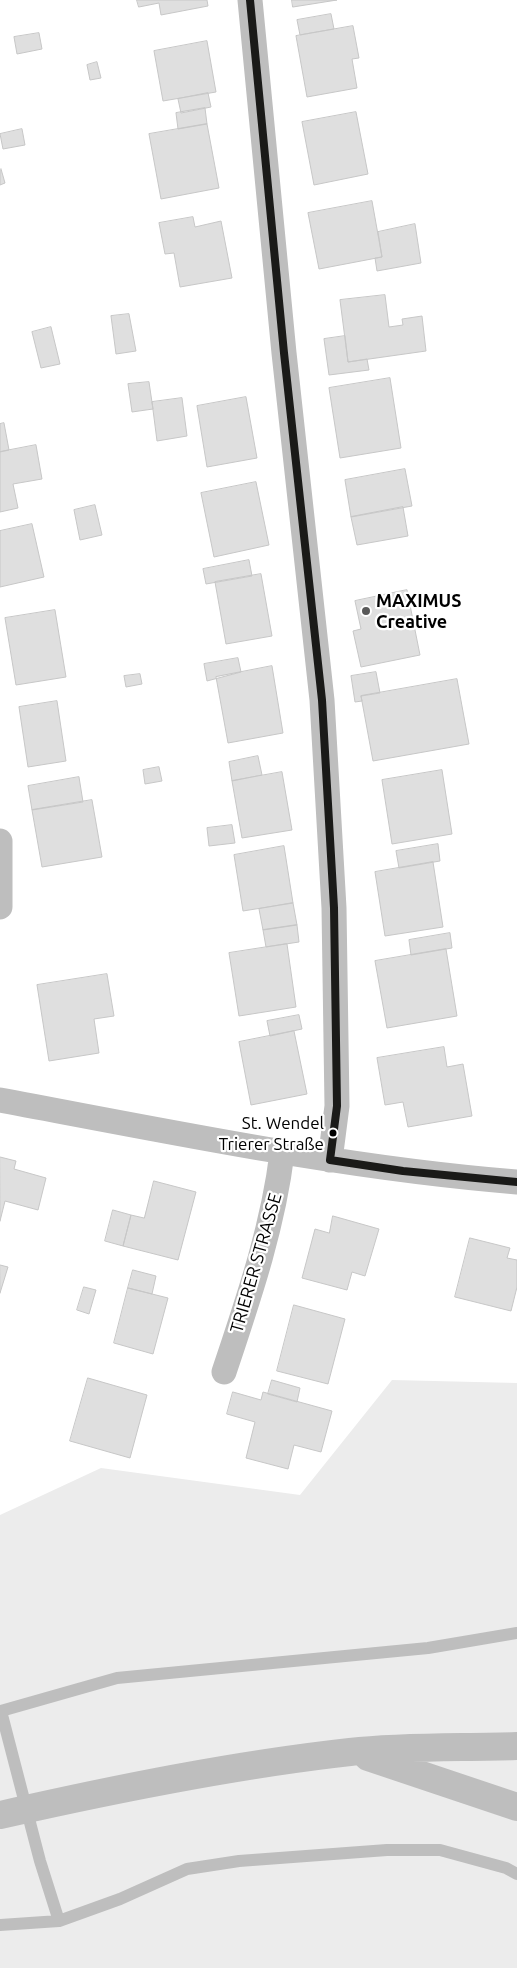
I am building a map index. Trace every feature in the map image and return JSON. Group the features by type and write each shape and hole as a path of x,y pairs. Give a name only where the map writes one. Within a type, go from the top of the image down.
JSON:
{"highway":[{"path":"0,1815 82,1796 217,1771 352,1752 504,1747 517,1737"},
{"path":"352,1752 517,1808"}],"street":[{"path":"250,0 284,353 322,700 334,908 337,1106 330,1160"},
{"path":"0,841 0,907"},
{"path":"0,1100 282,1153 403,1171 517,1182"},
{"name":"TRIERER STRASSE","path":"224,1372 256,1273 278,1188 282,1153"}],"lane":[{"path":"59,1921 40,1861 1,1711 117,1678 428,1648 517,1633"},
{"path":"0,1924 59,1921 120,1898 187,1869 239,1860 387,1850 440,1850 506,1868 517,1874"}],"shaded area":[{"path":"392,1380 517,1383 517,1968 0,1968 0,1515 101,1468 300,1495"}],"building":[{"path":"137,0 207,0 208,6 161,15 159,3 139,7"},
{"path":"292,0 337,0 293,7"},
{"path":"331,14 334,29 300,35 297,20"},
{"path":"353,26 359,58 352,59 357,88 307,97 296,36"},
{"path":"39,33 42,49 17,54 14,37"},
{"path":"207,41 216,92 163,101 154,51"},
{"path":"97,62 101,78 90,80 87,65"},
{"path":"208,93 211,107 181,113 178,99"},
{"path":"205,108 207,124 178,129 176,113"},
{"path":"356,112 368,174 314,185 302,122"},
{"path":"207,124 219,188 161,199 149,134"},
{"path":"22,129 25,145 3,149 0,134"},
{"path":"0,170 5,183 0,185"},
{"path":"372,201 382,257 319,269 308,213"},
{"path":"193,217 195,227 221,221 232,278 180,287 174,253 165,254 159,223"},
{"path":"415,224 421,263 377,271 375,258 382,257 378,232"},
{"path":"385,295 389,327 403,325 402,319 422,316 426,351 348,362 340,300"},
{"path":"129,314 136,351 116,354 111,316"},
{"path":"51,327 60,364 41,368 32,332"},
{"path":"345,336 348,362 367,359 369,370 329,375 324,339"},
{"path":"390,378 401,448 340,458 329,388"},
{"path":"149,382 153,409 132,412 128,384"},
{"path":"246,397 257,458 207,467 197,406"},
{"path":"182,398 187,436 157,441 152,402"},
{"path":"4,423 9,450 0,452 0,424"},
{"path":"36,445 42,479 13,484 18,508 0,512 0,452"},
{"path":"405,469 412,506 351,517 345,480"},
{"path":"256,482 269,545 214,557 201,493"},
{"path":"95,505 102,535 80,540 74,510"},
{"path":"403,507 408,536 357,545 351,517"},
{"path":"32,524 44,577 0,587 0,531"},
{"path":"249,560 252,576 206,584 203,569"},
{"path":"261,574 272,636 226,644 215,582"},
{"path":"407,590 420,655 361,667 353,631 361,629 355,601"},
{"path":"55,610 66,677 16,685 5,618"},
{"path":"238,658 241,672 207,681 204,664"},
{"path":"272,666 283,733 228,743 216,677"},
{"path":"376,672 380,693 361,696 362,701 355,702 351,676"},
{"path":"140,674 142,684 126,687 124,676"},
{"path":"457,679 469,744 373,761 361,696"},
{"path":"57,701 66,761 28,767 19,707"},
{"path":"258,756 262,775 232,781 229,762"},
{"path":"159,767 162,781 145,784 143,770"},
{"path":"442,770 452,834 392,844 382,780"},
{"path":"282,772 292,830 242,838 232,781"},
{"path":"79,777 83,802 32,810 28,786"},
{"path":"92,800 102,857 42,867 32,810"},
{"path":"232,825 235,843 209,846 207,828"},
{"path":"438,844 440,861 399,868 396,851"},
{"path":"284,846 293,903 243,911 234,855"},
{"path":"433,862 443,927 385,936 375,872"},
{"path":"293,903 297,925 263,930 259,909"},
{"path":"297,925 299,942 266,947 263,930"},
{"path":"450,933 452,948 411,955 409,940"},
{"path":"287,944 296,1007 239,1016 229,953"},
{"path":"446,949 457,1016 387,1028 375,961"},
{"path":"107,974 114,1016 94,1019 99,1053 49,1061 37,985"},
{"path":"299,1015 302,1029 270,1036 267,1021"},
{"path":"294,1031 307,1094 251,1105 239,1042"},
{"path":"444,1047 447,1067 463,1064 472,1116 408,1127 403,1102 385,1105 377,1058"},
{"path":"0,1157 16,1161 14,1169 46,1178 38,1210 5,1201 0,1221"},
{"path":"154,1181 196,1192 178,1260 123,1246 131,1215 144,1218"},
{"path":"113,1210 131,1215 123,1246 105,1241"},
{"path":"333,1216 379,1229 365,1276 352,1272 347,1290 302,1278 315,1229 329,1233"},
{"path":"470,1238 510,1248 507,1258 517,1260 517,1287 511,1311 455,1297"},
{"path":"0,1265 8,1267 0,1293"},
{"path":"133,1270 156,1276 152,1294 128,1288"},
{"path":"84,1287 96,1290 89,1314 77,1310"},
{"path":"128,1288 168,1298 153,1354 114,1343"},
{"path":"294,1305 345,1319 328,1384 277,1371"},
{"path":"88,1378 147,1395 130,1458 70,1441"},
{"path":"272,1380 300,1388 297,1402 268,1394"},
{"path":"233,1392 261,1400 263,1392 332,1411 321,1452 294,1445 288,1469 246,1458 255,1422 227,1414"}],"transit line":[{"path":"250,0 284,353 322,700 334,908 337,1106 330,1160 403,1171 517,1182"}],"place":[{"name":"MAXIMUS Creative","path":"366,611"},
{"name":"St. Wendel Trierer Straße","path":"333,1133"}]}
